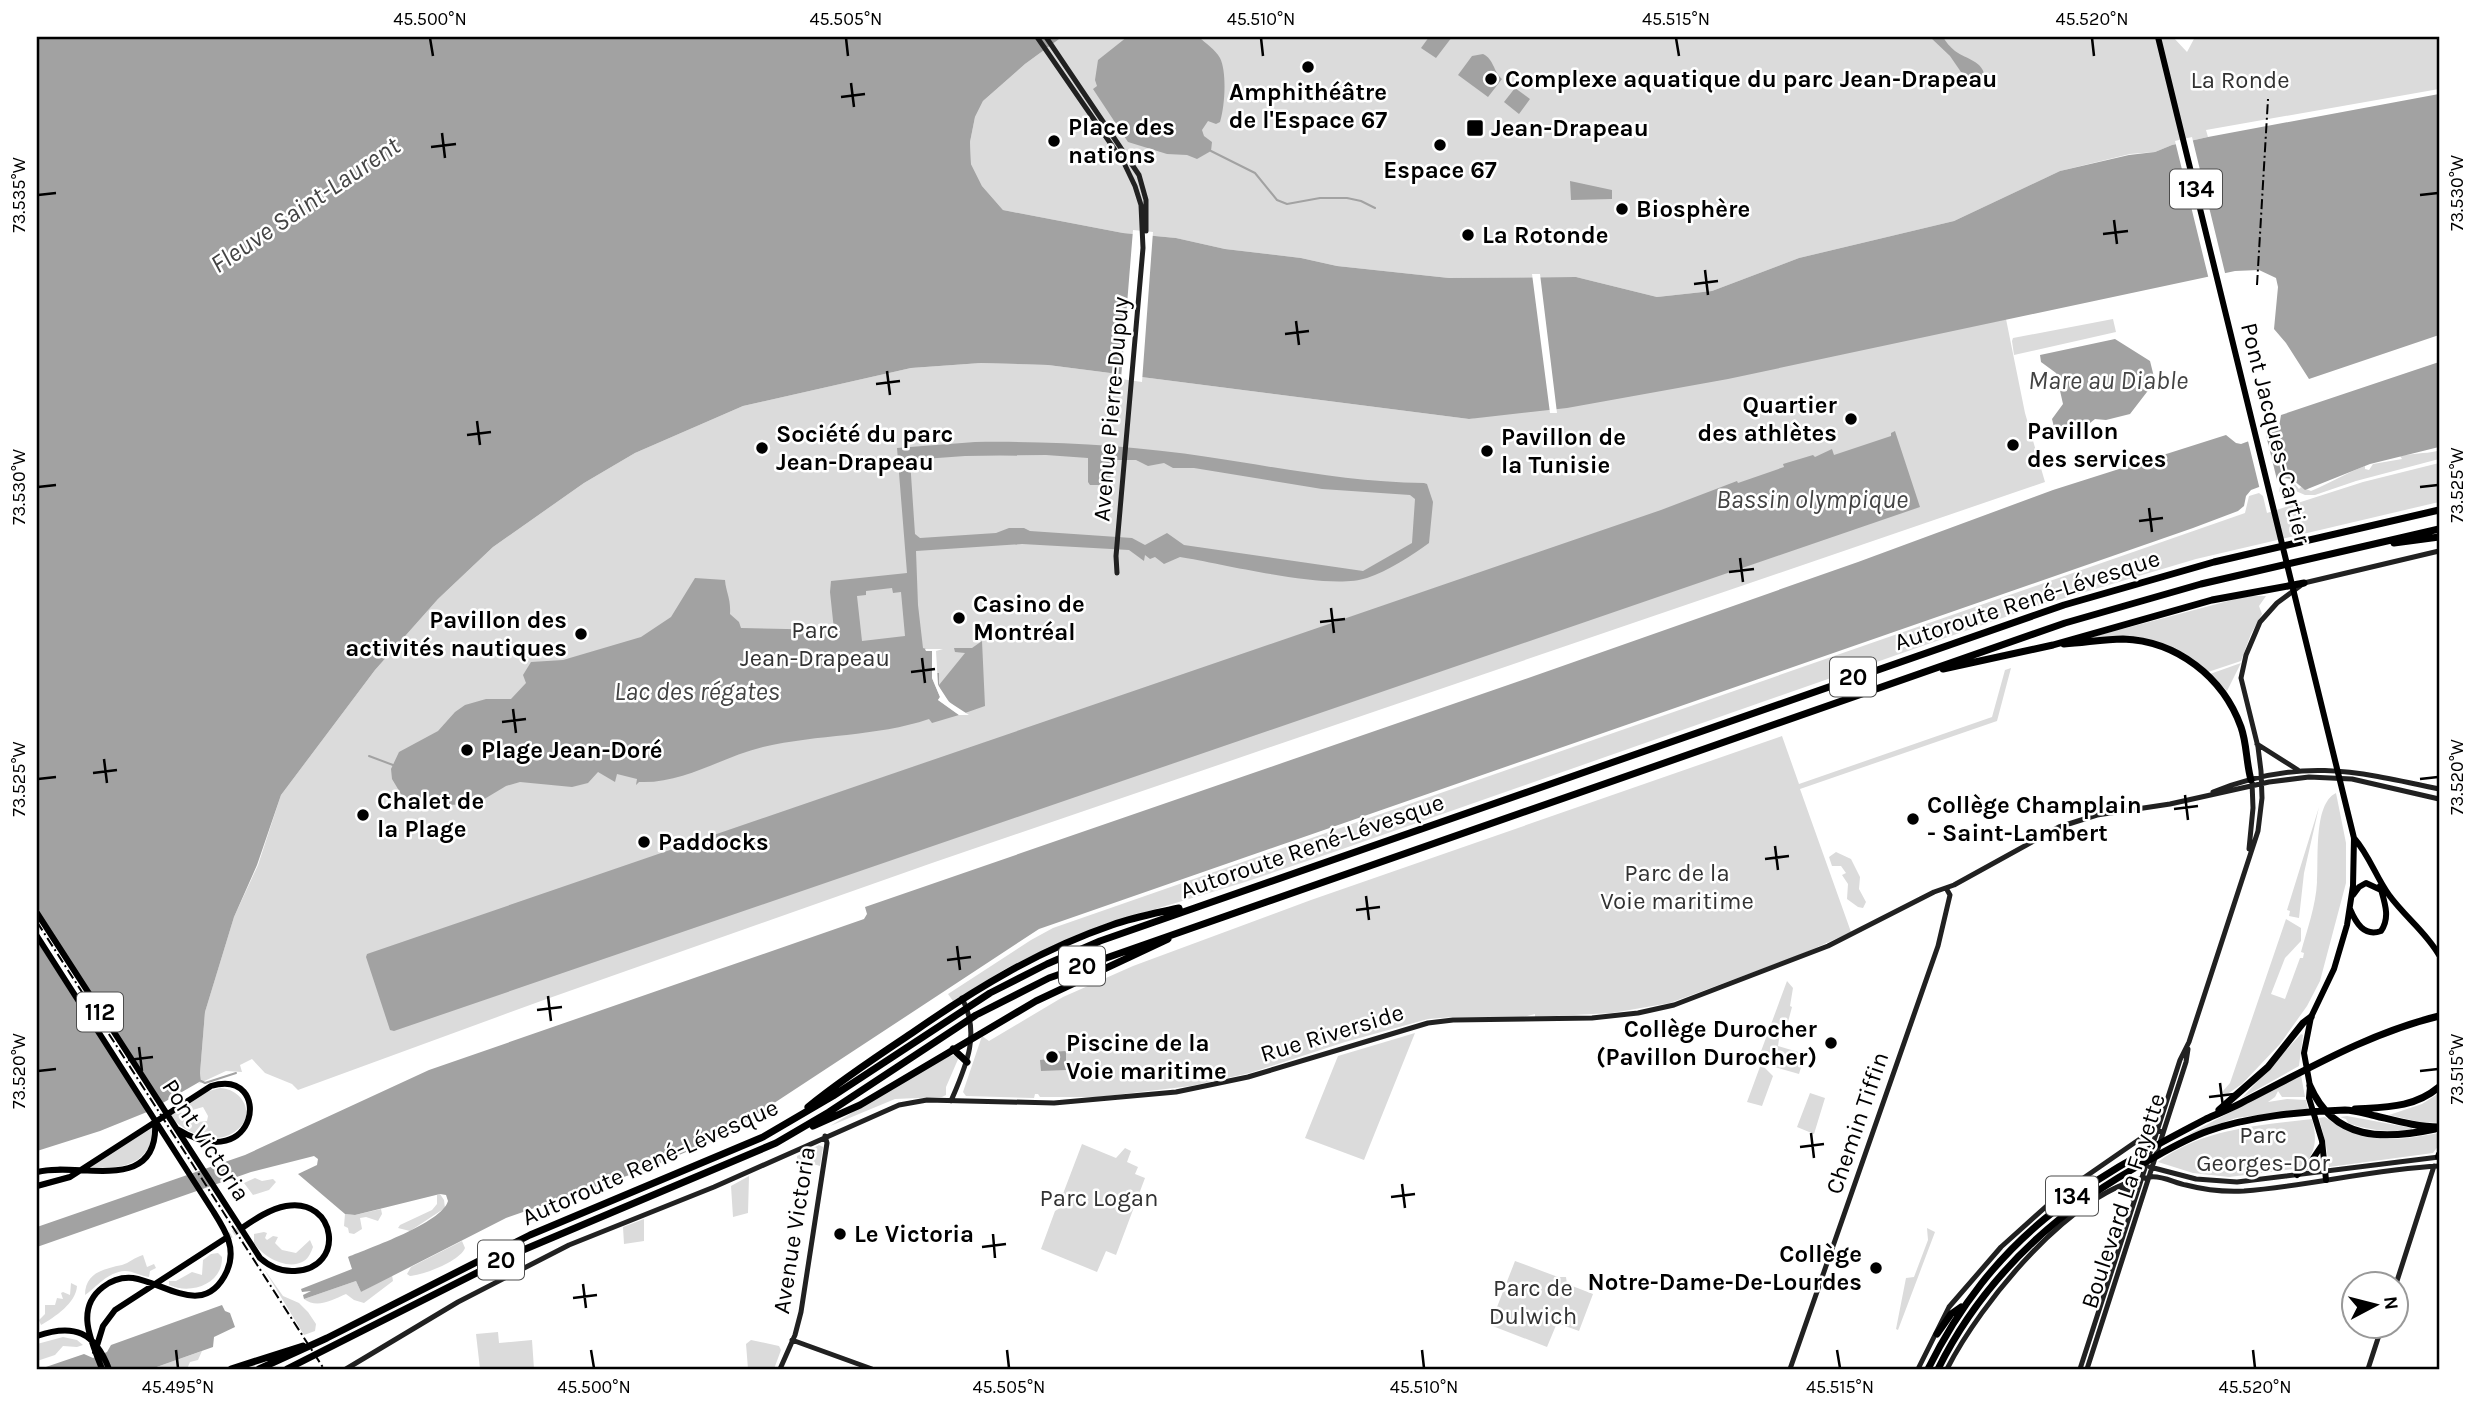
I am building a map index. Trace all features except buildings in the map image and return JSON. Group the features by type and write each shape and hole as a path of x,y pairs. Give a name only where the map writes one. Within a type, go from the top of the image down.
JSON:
{"highway":[{"name":"Autoroute René-Lévesque","path":"259,1369 327,1338 512,1243 729,1153 789,1123 972,1004 1079,950 2055,607 2214,562 2439,510"},
{"name":"Autoroute René-Lévesque","path":"287,1369 516,1253 743,1158 784,1138 829,1112 976,1015 1049,978 2065,623 2149,598 2439,529"},
{"path":"2348,550 2439,537"},
{"path":"1918,674 2053,645 2212,600 2304,583"},
{"path":"2053,645 2113,639 2134,640 2162,646 2191,662 2214,682 2234,713 2244,737 2252,783"},
{"path":"789,1123 839,1082 962,998 1012,968 1076,938 1119,922 1218,900"},
{"path":"784,1138 846,1112 1036,1001 1132,958 1191,927"},
{"path":"2207,1119 2348,1048 2404,1026 2439,1016"},
{"path":"2207,1119 2254,1080 2311,1017"},
{"path":"953,1049 967,1062"},
{"path":"2309,1086 2328,1113 2339,1123 2357,1131 2397,1136 2439,1127"},
{"path":"2348,1110 2406,1104 2439,1087"},
{"path":"2348,1110 2413,1125 2439,1127"},
{"name":"134","path":"1938,1369 1971,1313 2017,1256 2046,1228 2078,1203 2143,1167 2161,1153 2226,1125 2348,1110"},
{"name":"134","path":"1928,1369 1967,1302 2002,1259 2048,1215 2094,1181 2207,1119"},
{"path":"1937,1334 1951,1314 1967,1302"},
{"path":"231,1369 327,1338"}],"main road":[{"name":"Pont Jacques-Cartier","path":"2158,37 2354,838 2350,909 2336,964 2311,1017 2304,1062 2326,1176"},
{"name":"Pont Jacques-Cartier","path":"2354,838 2363,848 2389,894 2430,939 2439,956"},
{"path":"2350,909 2361,928 2374,933 2381,931 2386,917 2377,877"},
{"path":"2352,896 2366,883 2389,894"},
{"name":"Pont Victoria","path":"37,913 251,1247 262,1260 287,1271 303,1270 313,1267 324,1256 329,1244 329,1233 319,1214 302,1206 276,1209 242,1228"},
{"name":"Pont Victoria","path":"37,936 213,1212 230,1243 230,1261 223,1277 211,1290 195,1295 180,1295 149,1283 125,1278 110,1282 91,1300 87,1313 89,1339"},
{"path":"2430,939 2439,941"},
{"path":"37,1186 70,1177 211,1086 230,1084 240,1089 247,1097 250,1118 247,1127 239,1135 226,1140 212,1140 174,1128"},
{"path":"37,1172 77,1169 113,1172 134,1166 151,1148 155,1122"},
{"path":"2297,1175 2311,1163 2322,1145"},
{"path":"99,1351 100,1336 106,1320 115,1310 226,1238"},
{"path":"37,1336 57,1329 66,1329 89,1339"},
{"name":"112","path":"89,1339 109,1369"},
{"name":"112","path":"99,1351 102,1369"}],"street":[{"path":"1037,37 1130,174 1141,205 1143,248"},
{"path":"1046,37 1139,175 1147,209 1143,248"},
{"name":"Avenue Pierre-Dupuy","path":"1117,573 1143,248"},
{"name":"Boulevard La Fayette","path":"2087,1369 2148,1177 2180,1060 2189,1042 2260,820 2262,783 2257,744 2241,682 2244,661 2253,634 2277,603 2304,583 2439,551"},
{"path":"2257,744 2298,770"},
{"path":"2252,783 2261,776 2298,770 2368,773 2439,789"},
{"path":"2252,783 2305,777 2347,778 2439,799"},
{"name":"Boulevard La Fayette","path":"2248,856 2253,811 2252,783"},
{"name":"Rue Riverside","path":"346,1369 458,1302 569,1245 723,1183 903,1104 927,1100 1054,1103 1165,1093 1248,1077 1428,1023 1453,1020 1567,1019 1664,1008 1734,984 1828,946 2073,822 2104,813 2167,805 2252,783"},
{"name":"Chemin Tiffin","path":"1790,1369 1938,946 1950,895 1946,888"},
{"path":"951,1101 967,1062 972,1038 971,1020 962,998"},
{"path":"1919,1369 1951,1306 2018,1231 2065,1191 2150,1132 2160,1131"},
{"name":"Boulevard La Fayette","path":"2080,1369 2143,1167 2160,1131"},
{"name":"Avenue Victoria","path":"780,1369 801,1312 827,1143 825,1136"},
{"path":"1947,1369 1978,1315 2016,1269 2067,1222 2120,1186 2148,1177 2201,1188 2232,1191 2439,1156 2401,1270"},
{"path":"2143,1167 2219,1182 2437,1166"},
{"path":"2120,1186 2129,1192 2134,1201"},
{"path":"792,1340 872,1369"},
{"path":"2368,1369 2377,1340"}],"green space":[{"name":"La Ronde","path":"1062,37 2173,37 2187,52 2195,37 2439,37 2439,89 2206,130 2208,137 2172,145 2155,152 2130,154 2060,171 1954,221 1799,258 1712,291 1657,297 1576,277 1449,278 1337,266 1301,258 1225,249 1176,238 1123,233 1003,210 982,186 971,164 970,142 975,117 983,101 1025,64"},
{"name":"Parc Jean-Drapeau","path":"2006,319 2025,413 2045,482 932,863 298,1090 292,1084 265,1073 252,1059 240,1065 242,1072 226,1071 198,1084 201,1081 205,1012 234,917 258,865 281,795 375,670 438,599 493,547 584,483 635,453 743,406 911,368 981,363 1048,365 1469,419 1877,346"},
{"path":"2113,319 2116,332 2014,355 2013,338"},
{"path":"2438,447 2439,459 2315,495 2305,495 2289,488 2279,492 2280,487 2295,484 2299,489 2301,487 2311,491 2365,466 2365,469 2369,470 2373,464 2402,459 2400,456 2437,451"},
{"path":"2439,463 2439,502 2196,559 2031,608 1331,853 1129,917 1059,943 1007,968 953,1001 948,994 1053,928 2245,513 2249,496 2259,493 2263,496 2267,513 2363,482"},
{"path":"2247,596 2266,596 2259,606 2262,614 2241,661 2208,672 2195,660 2165,646 2149,642 2081,640"},
{"path":"2241,663 2227,691 2210,674"},
{"name":"Parc de la Voie maritime","path":"2011,668 1997,721 1800,789 1851,932 1802,954 1670,1003 1612,1013 1428,1019 1250,1073 1191,1086 1098,1097 1040,1097 1038,1094 1035,1094 1034,1098 966,1096 963,1092 982,1036 989,1041 1063,997 1133,966 1311,900 1782,736 1799,784 1992,717 2005,670"},
{"path":"2336,793 2346,843 2346,883 2320,981 2307,1006 2280,1044 2242,1084 2220,1099 2230,1083 2286,919 2301,928 2301,941 2285,958 2271,994 2285,999 2300,958 2303,958 2304,953 2301,952 2316,891 2320,820 2329,799"},
{"path":"2319,807 2304,873 2299,918 2289,916 2290,911 2287,910"},
{"path":"1836,852 1851,859 1860,877 1859,889 1866,902 1863,908 1847,899 1848,884 1842,875 1846,873 1841,866 1832,866 1829,857"},
{"path":"1787,981 1793,988 1792,1007 1788,1022 1781,1025 1778,1046 1805,1054 1799,1074 1775,1067 1760,1054"},
{"path":"1415,1033 1364,1160 1305,1138 1338,1056"},
{"path":"2301,1034 2299,1066 2242,1098"},
{"path":"946,1056 959,1057 946,1087 946,1095 895,1099 830,1126"},
{"path":"1761,1064 1773,1076 1762,1106 1747,1102"},
{"path":"2301,1075 2305,1097 2282,1097 2278,1091 2268,1102 2306,1100 2308,1109 2236,1118 2187,1135"},
{"path":"220,1088 235,1093 244,1103 246,1110 243,1124 229,1135 219,1138 200,1136 169,1115 177,1110 197,1122 207,1121 208,1116 203,1107 189,1111 180,1107"},
{"path":"1810,1093 1825,1098 1814,1134 1797,1127"},
{"path":"2439,1093 2439,1123 2389,1115 2422,1104"},
{"path":"2347,1116 2412,1130 2364,1128 2348,1123 2340,1117"},
{"path":"2325,1117 2354,1132 2380,1138 2408,1138 2439,1133 2439,1145 2433,1153 2329,1167 2319,1118"},
{"name":"Parc Georges-Dor","path":"2312,1119 2315,1133 2313,1151 2301,1168 2229,1177 2193,1173 2158,1162 2193,1142 2212,1135"},
{"path":"152,1126 151,1139 141,1157 123,1166 90,1167"},
{"name":"Parc Logan","path":"1082,1144 1116,1158 1125,1148 1131,1151 1127,1162 1138,1167 1135,1174 1145,1178 1116,1255 1106,1251 1097,1272 1041,1249 1055,1211 1060,1208"},
{"path":"819,1145 823,1147 820,1166 797,1159 797,1156"},
{"path":"749,1176 748,1213 733,1217 731,1186"},
{"path":"255,1178 262,1181 273,1179 276,1182 269,1190 253,1195 244,1183"},
{"path":"440,1194 445,1208 410,1231 398,1228 432,1210 437,1204 437,1195"},
{"path":"381,1209 382,1214 378,1221 360,1218 362,1229 354,1234 349,1233 344,1226 345,1214 355,1215"},
{"path":"644,1219 644,1241 624,1244 623,1227"},
{"path":"1927,1228 1935,1232 1898,1330 1896,1329 1906,1278 1914,1277 1928,1240"},
{"path":"267,1233 267,1240 273,1236 278,1237 275,1243 282,1250 296,1253 310,1240 313,1247 309,1257 298,1264 276,1261 254,1243 254,1234"},
{"path":"462,1241 465,1248 456,1258 424,1273 410,1276 407,1274 411,1267"},
{"path":"218,1253 222,1257 221,1266 217,1274 204,1285 187,1289 169,1285 169,1281 176,1281 192,1272 202,1275 203,1260"},
{"path":"143,1255 147,1267 154,1264 156,1268 150,1271 149,1277 128,1271 119,1272 85,1295 88,1282 96,1273"},
{"name":"Parc de Dulwich","path":"1515,1261 1558,1277 1566,1277 1567,1284 1593,1294 1579,1331 1557,1323 1547,1347 1490,1325"},
{"path":"264,1269 283,1296 299,1303 308,1312 316,1324 315,1331 304,1335"},
{"path":"392,1275 393,1281 364,1303 346,1294 319,1303 304,1299 356,1281 361,1292"},
{"path":"71,1283 77,1286 69,1304 41,1325 39,1320 45,1314 45,1305 55,1305 57,1298 63,1299 63,1292 70,1295"},
{"path":"498,1332 499,1343 532,1340 534,1369 480,1369 476,1334"},
{"path":"63,1337 77,1340 83,1345 63,1346 55,1355 37,1361 37,1344"},
{"path":"751,1340 779,1346 781,1350 774,1369 748,1369 746,1344"},
{"path":"202,1351 198,1360 190,1362 187,1369 151,1369"}],"water":[{"name":"Fleuve Saint-Laurent","path":"37,37 1062,37 1025,64 983,101 975,117 970,142 971,164 982,186 1003,210 1123,233 1176,238 1225,249 1301,258 1337,266 1449,278 1576,277 1657,297 1712,291 1799,258 1954,221 2060,171 2129,155 2155,152 2172,145 2208,137 2439,94 2439,335 2309,379 2274,329 2278,287 2276,278 2259,270 2235,271 1728,379 1567,408 1469,419 1048,365 981,363 911,368 743,406 635,453 584,483 493,547 438,599 375,670 281,795 257,865 234,917 205,1012 201,1081 147,1112 100,1131 37,1151"},
{"path":"1127,37 1199,37 1218,55 1224,80 1222,115 1220,122 1216,124 1208,121 1202,130 1204,136 1212,142 1211,151 1197,159 1187,155 1167,154 1128,142 1093,89 1097,86 1095,80 1098,60"},
{"path":"1429,37 1452,37 1436,58 1421,48"},
{"path":"1930,37 1943,37 1955,51 1978,64 1985,78 1977,82 1961,72 1950,56"},
{"path":"1483,54 1502,79 1488,97 1458,75 1472,56"},
{"path":"1515,88 1530,99 1519,114 1504,102"},
{"path":"1570,181 1612,190 1612,199 1571,200"},
{"name":"Mare au Diable","path":"2115,339 2150,361 2154,377 2150,388 2130,414 2106,420 2095,419 2090,423 2054,427 2052,419 2063,404 2056,373 2041,362 2040,355"},
{"path":"2439,362 2439,447 2370,464 2305,490 2292,479 2283,478 2251,490 2246,496 2244,506 2238,511 2193,528 1039,929 724,1136 641,1171 506,1218 361,1292 356,1281 304,1299 303,1295 311,1291 302,1292 301,1289 352,1269 348,1257 404,1234 433,1218 448,1201 446,1195 440,1194 355,1215 345,1214 298,1174 317,1165 318,1159 314,1156 251,1172 37,1247 37,1227 245,1155 429,1070 864,919 867,914 865,907 1508,685 2053,490 2226,435 2241,444 2276,431 2281,415"},
{"name":"Bassin olympique","path":"1895,431 1920,507 394,1031 390,1030 367,954 1661,510 1737,481 1738,483 1784,467 1783,464 1813,455 1815,457 1832,449 1834,455 1891,436"},
{"name":"Lac des régates","path":"975,442 1092,445 1150,449 1342,477 1424,483 1427,484 1433,502 1429,543 1383,571 1350,581 1303,579 1180,557 1164,564 1155,557 1150,559 1145,555 1144,561 1129,550 1022,544 916,551 923,648 932,651 932,678 940,697 938,700 959,715 932,723 929,719 888,729 763,747 671,779 639,782 636,785 637,779 617,774 615,782 598,772 588,783 572,787 520,782 506,786 476,804 417,806 404,799 392,779 391,769 399,752 438,731 465,705 486,699 511,699 526,683 523,675 531,662 563,660 641,637 671,617 695,578 725,580 730,614 739,622 741,628 834,630 831,581 907,573 897,448","holes":["1046,455 1088,458 1090,485 1108,485 1115,460 1136,460 1148,466 1164,463 1173,468 1194,468 1322,489 1410,495 1415,499 1412,543 1363,571 1184,545 1167,533 1145,545 1132,538 1030,531 1024,528 1009,528 996,533 920,538 915,534 910,460","892,588 893,593 901,592 905,636 862,641 857,596 866,595 866,591"]},
{"path":"982,641 985,706 965,713 945,697 939,686 936,673 939,673 939,685 965,653 955,652 954,648 972,648"},
{"path":"1066,1051 1066,1070 1041,1071 1040,1060 1049,1059 1049,1052"},
{"path":"222,1305 225,1311 230,1313 235,1327 214,1337 213,1347 151,1369 40,1369 84,1354 93,1358 107,1352 111,1345"}],"pier":[{"path":"2192,137 2226,277 2209,280 2175,141"},
{"path":"1133,230 1153,232 1142,382 1121,379"},
{"path":"1532,274 1540,274 1557,413 1550,413"},
{"path":"2265,431 2278,484 2260,490 2247,437"},
{"path":"925,649 943,649 936,651 938,685 949,702 969,715 959,715 938,700 940,697 932,678 932,651"},
{"path":"37,910 163,1107 149,1115 37,941"}],"waterway":[{"path":"1211,151 1255,173 1277,200 1287,204 1320,198 1347,198 1375,208"},
{"path":"369,756 393,765"},
{"path":"201,1081 205,1083 236,1073"}],"tunnel":[{"path":"226,1238 242,1228"}],"railway":[{"path":"2257,285 2268,99"},
{"path":"37,922 324,1369"}],"place":[{"name":"Amphithéâtre de l'Espace 67","path":"1308,67"},
{"name":"Complexe aquatique du parc Jean-Drapeau","path":"1491,79"},
{"name":"Jean-Drapeau","path":"1475,128"},
{"name":"Place des nations","path":"1054,141"},
{"name":"Espace 67","path":"1440,145"},
{"name":"Biosphère","path":"1622,209"},
{"name":"La Rotonde","path":"1468,235"},
{"name":"Quartier des athlètes","path":"1851,419"},
{"name":"Pavillon des services","path":"2013,445"},
{"name":"Société du parc Jean-Drapeau","path":"762,448"},
{"name":"Pavillon de la Tunisie","path":"1487,451"},
{"name":"Casino de Montréal","path":"959,618"},
{"name":"Pavillon des activités nautiques","path":"581,634"},
{"name":"Plage Jean-Doré","path":"467,750"},
{"name":"Chalet de la Plage","path":"363,815"},
{"name":"Collège Champlain - Saint-Lambert","path":"1913,819"},
{"name":"Paddocks","path":"644,842"},
{"name":"Collège Durocher (Pavillon Durocher)","path":"1831,1043"},
{"name":"Piscine de la Voie maritime","path":"1052,1057"},
{"name":"Le Victoria","path":"840,1234"},
{"name":"Collège Notre-Dame-De-Lourdes","path":"1876,1268"}]}
